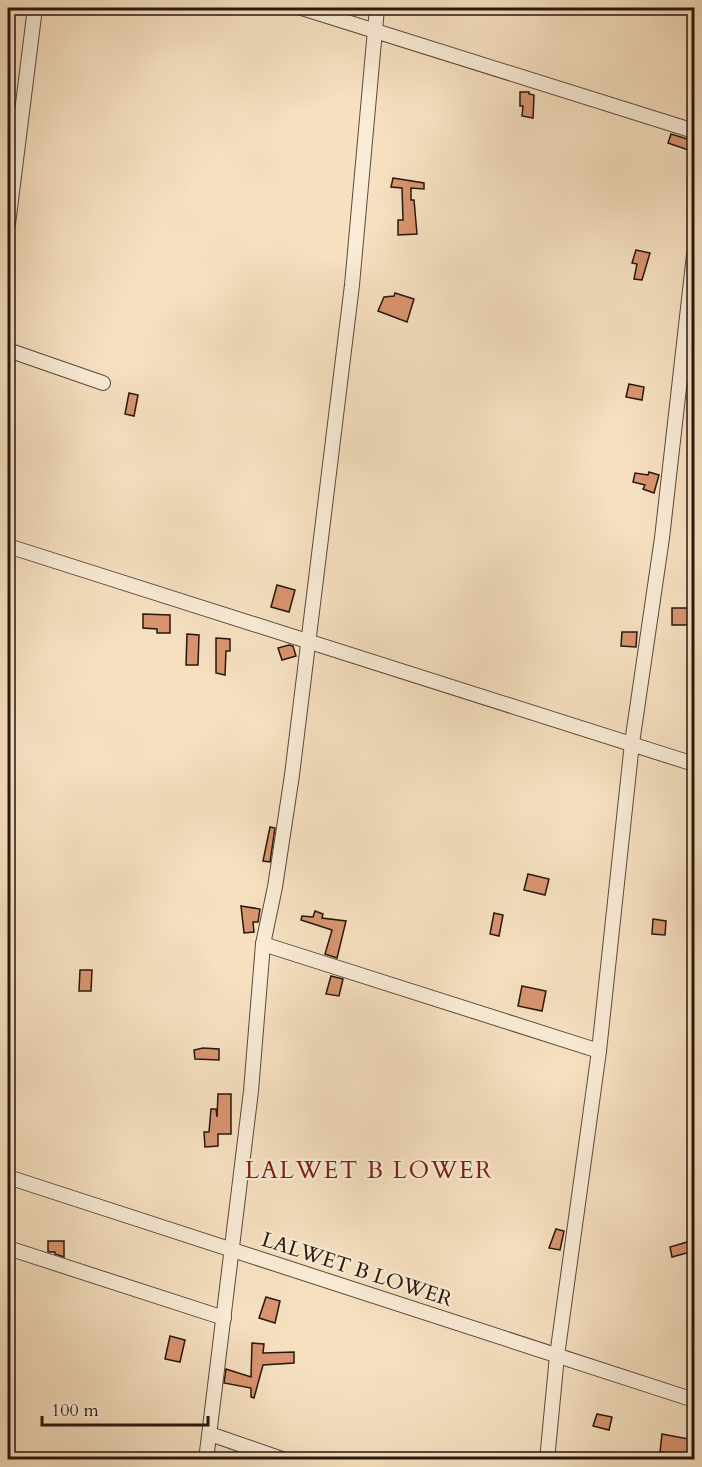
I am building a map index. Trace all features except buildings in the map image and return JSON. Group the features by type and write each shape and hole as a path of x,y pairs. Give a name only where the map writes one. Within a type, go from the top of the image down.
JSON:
{"street":[{"path":"8,224 35,8"},
{"path":"302,8 694,131"},
{"path":"206,1460 251,1091 263,944 275,887 292,775 352,285 377,8"},
{"path":"547,1460 557,1356 599,1051 632,743 662,538 694,255"},
{"path":"8,350 104,383"},
{"path":"8,546 694,764"},
{"path":"263,944 599,1051"},
{"name":"LALWET B LOWER","path":"8,1177 694,1400"},
{"path":"8,1248 224,1318"},
{"path":"210,1434 285,1460"}],"district":[{"name":"LALWET B LOWER","path":"369,1170"}]}
